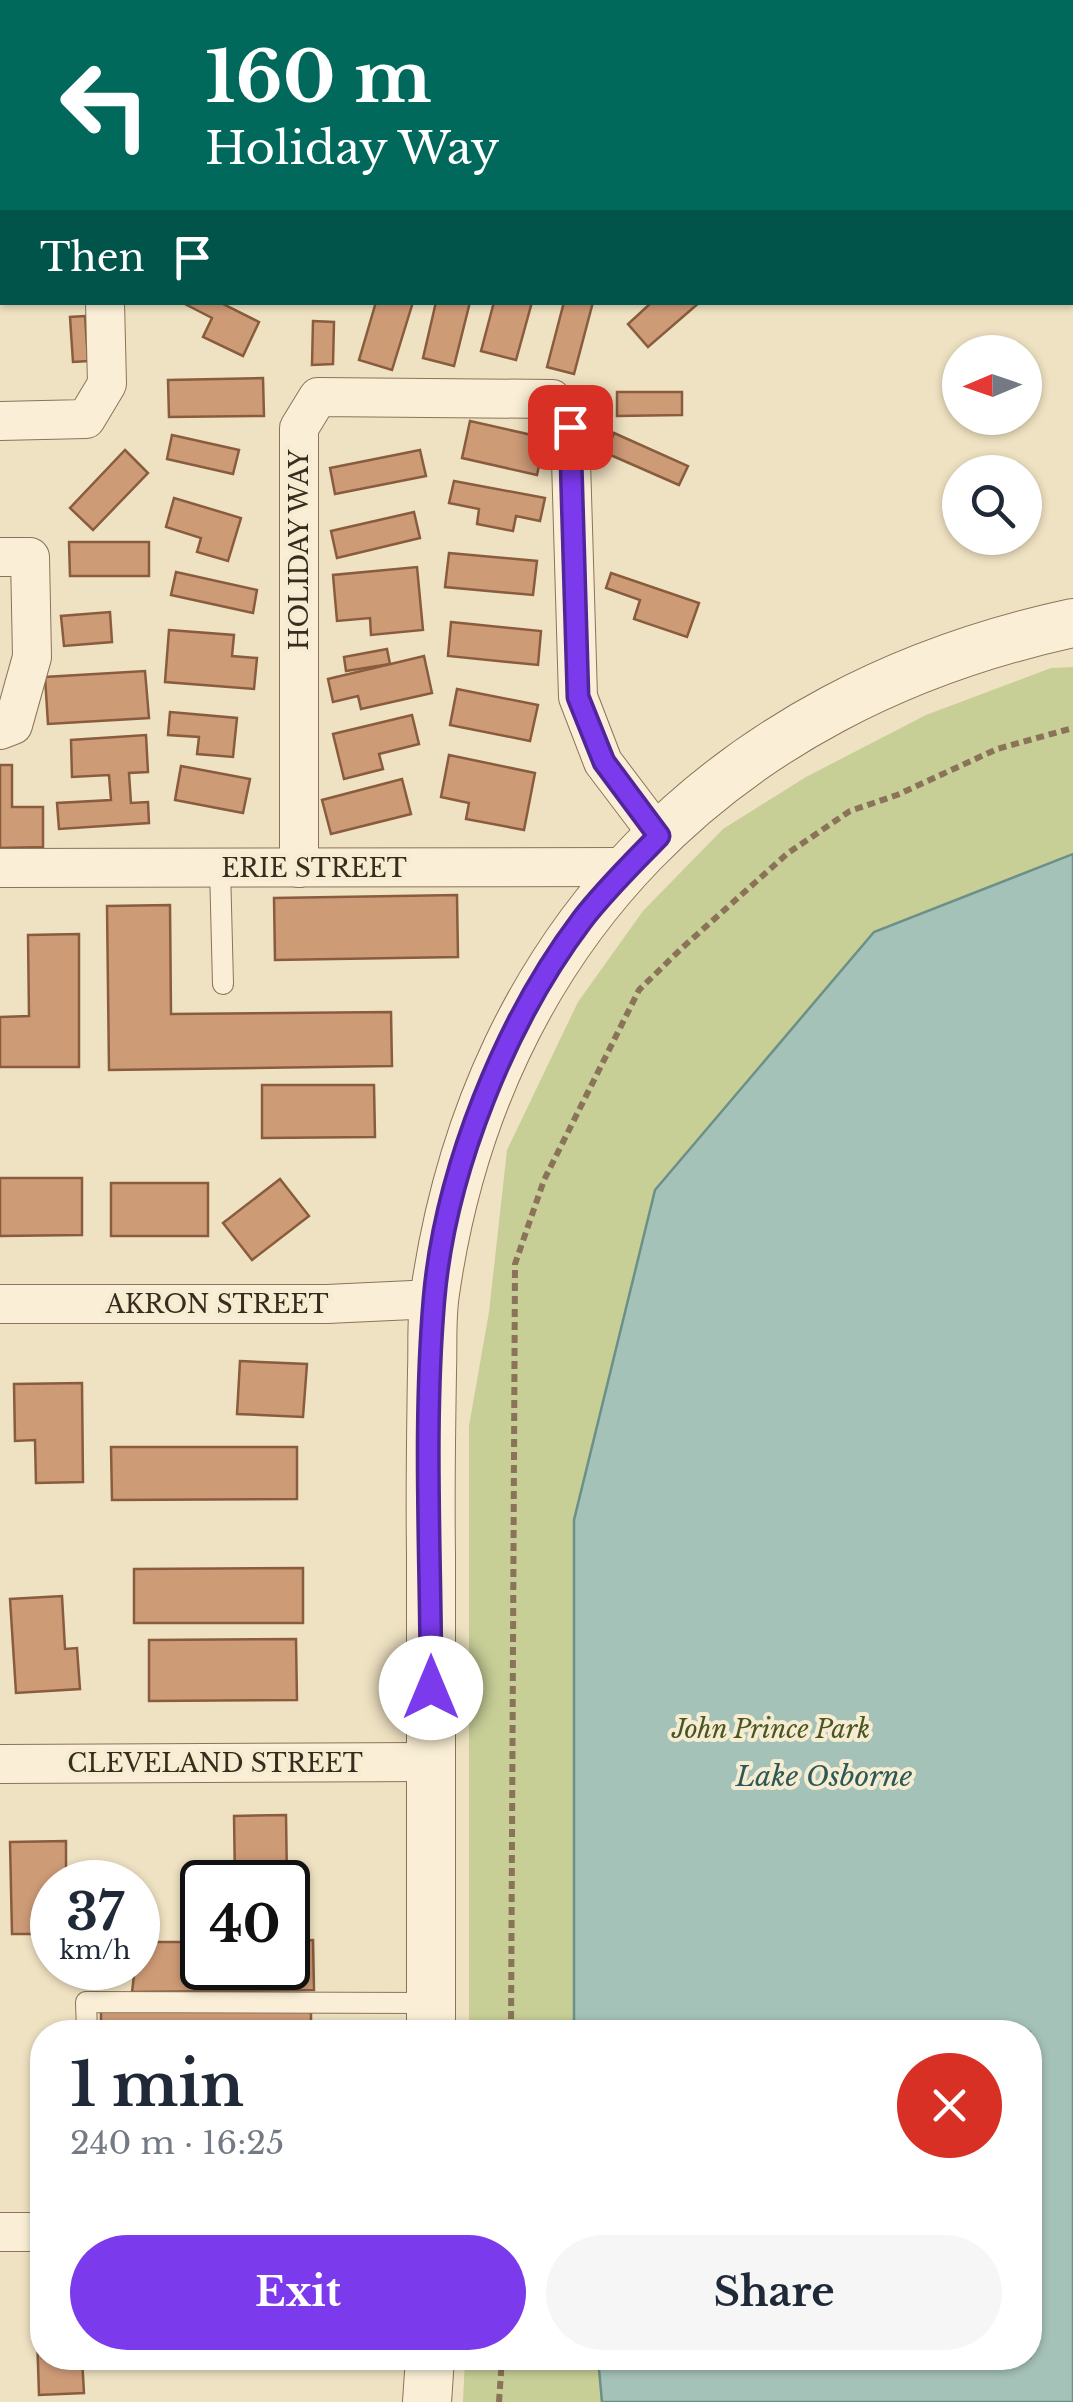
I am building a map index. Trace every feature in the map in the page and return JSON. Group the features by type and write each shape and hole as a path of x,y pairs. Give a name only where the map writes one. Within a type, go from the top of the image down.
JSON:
{"street":[{"path":"0,421 86,419 108,384 105,305"},
{"name":"HOLIDAY WAY","path":"299,868 299,428 318,397 552,400 570,427 578,697 644,852"},
{"path":"0,730 12,725 32,657 15,557"},
{"path":"431,2018 434,1298 462,1167 509,1040 582,920 644,852 717,785 824,711 885,680 962,652 1073,624"},
{"name":"ERIE STREET","path":"0,868 299,868 644,852"},
{"name":"AKRON STREET","path":"0,1304 327,1304 434,1298"},
{"name":"CLEVELAND STREET","path":"0,1764 431,1762"},
{"path":"0,2232 30,2232"},
{"path":"428,2402 429,2370"}],"lane":[{"path":"220,868 224,984"},
{"path":"87,2020 86,2002 431,2018"}],"path":[{"path":"511,2020 516,1264 544,1180 639,990 788,854 850,811 896,795 997,749 1073,728"},
{"path":"499,2402 501,2370"}],"green space":[{"name":"Lake Osborne","path":"1073,667 1073,2402 463,2402 464,2370 1042,2370 1042,2020 469,2020 469,1426 489,1312 507,1150 578,1002 643,911 723,829 806,777 926,715 1051,668"}],"water":[{"name":"Lake Osborne","path":"1073,854 1073,2402 602,2402 599,2370 1042,2370 1042,2020 574,2020 574,1520 655,1190 874,932"}],"building":[{"path":"187,305 225,305 259,322 243,356 203,337 212,318"},
{"path":"375,305 412,305 392,370 359,360"},
{"path":"435,305 469,305 454,366 423,358"},
{"path":"493,305 531,305 516,360 481,351"},
{"path":"563,305 592,305 574,374 547,367"},
{"path":"649,305 697,305 648,347 628,324"},
{"path":"85,316 88,361 73,362 70,317"},
{"path":"313,321 334,322 333,364 312,365"},
{"path":"263,378 264,416 169,417 168,380"},
{"path":"617,392 682,392 682,415 617,416"},
{"path":"470,421 545,438 537,475 462,458"},
{"path":"614,433 688,466 679,485 606,453"},
{"path":"172,435 239,450 233,474 167,459"},
{"path":"125,450 148,473 93,530 70,508"},
{"path":"420,450 426,476 335,494 330,468"},
{"path":"454,481 545,498 540,521 516,516 513,531 477,524 479,509 449,503"},
{"path":"174,498 241,518 228,561 197,552 201,538 166,527"},
{"path":"414,512 420,538 337,558 331,531"},
{"path":"69,542 149,542 149,576 70,576"},
{"path":"449,553 537,561 533,595 445,587"},
{"path":"417,567 423,630 371,635 370,618 337,621 333,575"},
{"path":"176,572 257,590 253,613 171,595"},
{"path":"611,573 699,603 687,637 634,619 640,600 606,588"},
{"path":"110,612 112,642 64,646 61,616"},
{"path":"451,622 541,631 538,665 448,656"},
{"path":"169,630 234,635 232,656 257,658 254,689 165,682"},
{"path":"387,649 390,664 346,671 344,657"},
{"path":"424,656 432,693 361,709 358,696 333,702 328,679"},
{"path":"145,671 149,718 48,724 45,677"},
{"path":"457,689 538,705 530,741 450,725"},
{"path":"170,712 237,718 233,757 197,754 199,737 168,735"},
{"path":"412,715 419,744 379,754 383,769 344,779 333,734"},
{"path":"146,735 148,772 129,773 131,803 148,802 149,823 59,829 57,803 111,800 109,775 72,777 71,740"},
{"path":"449,755 535,773 524,830 466,819 469,803 441,797"},
{"path":"0,765 12,765 12,807 43,807 43,847 0,848"},
{"path":"181,766 250,779 243,813 175,800"},
{"path":"402,779 411,814 331,834 322,800"},
{"path":"457,895 458,957 275,960 274,898"},
{"path":"170,905 171,1014 391,1012 392,1066 109,1070 107,906"},
{"path":"79,934 79,1067 0,1067 0,1017 29,1016 28,935"},
{"path":"262,1085 374,1085 375,1137 262,1138"},
{"path":"0,1178 82,1178 82,1235 0,1236"},
{"path":"280,1179 309,1216 252,1260 223,1223"},
{"path":"111,1183 208,1183 208,1236 111,1236"},
{"path":"240,1361 307,1364 303,1417 237,1414"},
{"path":"82,1383 83,1482 36,1483 35,1440 15,1441 14,1384"},
{"path":"111,1447 297,1447 297,1499 112,1500"},
{"path":"303,1568 303,1623 134,1623 134,1569"},
{"path":"62,1596 65,1649 77,1648 80,1689 16,1693 10,1599"},
{"path":"296,1639 297,1700 149,1701 149,1640"},
{"path":"286,1815 287,1860 235,1860 234,1816"},
{"path":"66,1841 66,1860 30,1860 30,1934 12,1934 10,1842"},
{"path":"310,1940 314,1990 132,1992 160,1990 160,1942 180,1942 180,1990 310,1990"},
{"path":"311,2009 311,2020 101,2020 101,2011"},
{"path":"38,2370 83,2370 84,2393 39,2395"}],"route":[{"path":"431,1688 434,1298 462,1167 509,1040 540,985 582,920 659,836 604,762 578,697 570,427"}],"park label":[{"name":"John Prince Park","path":"771,1729"}]}
